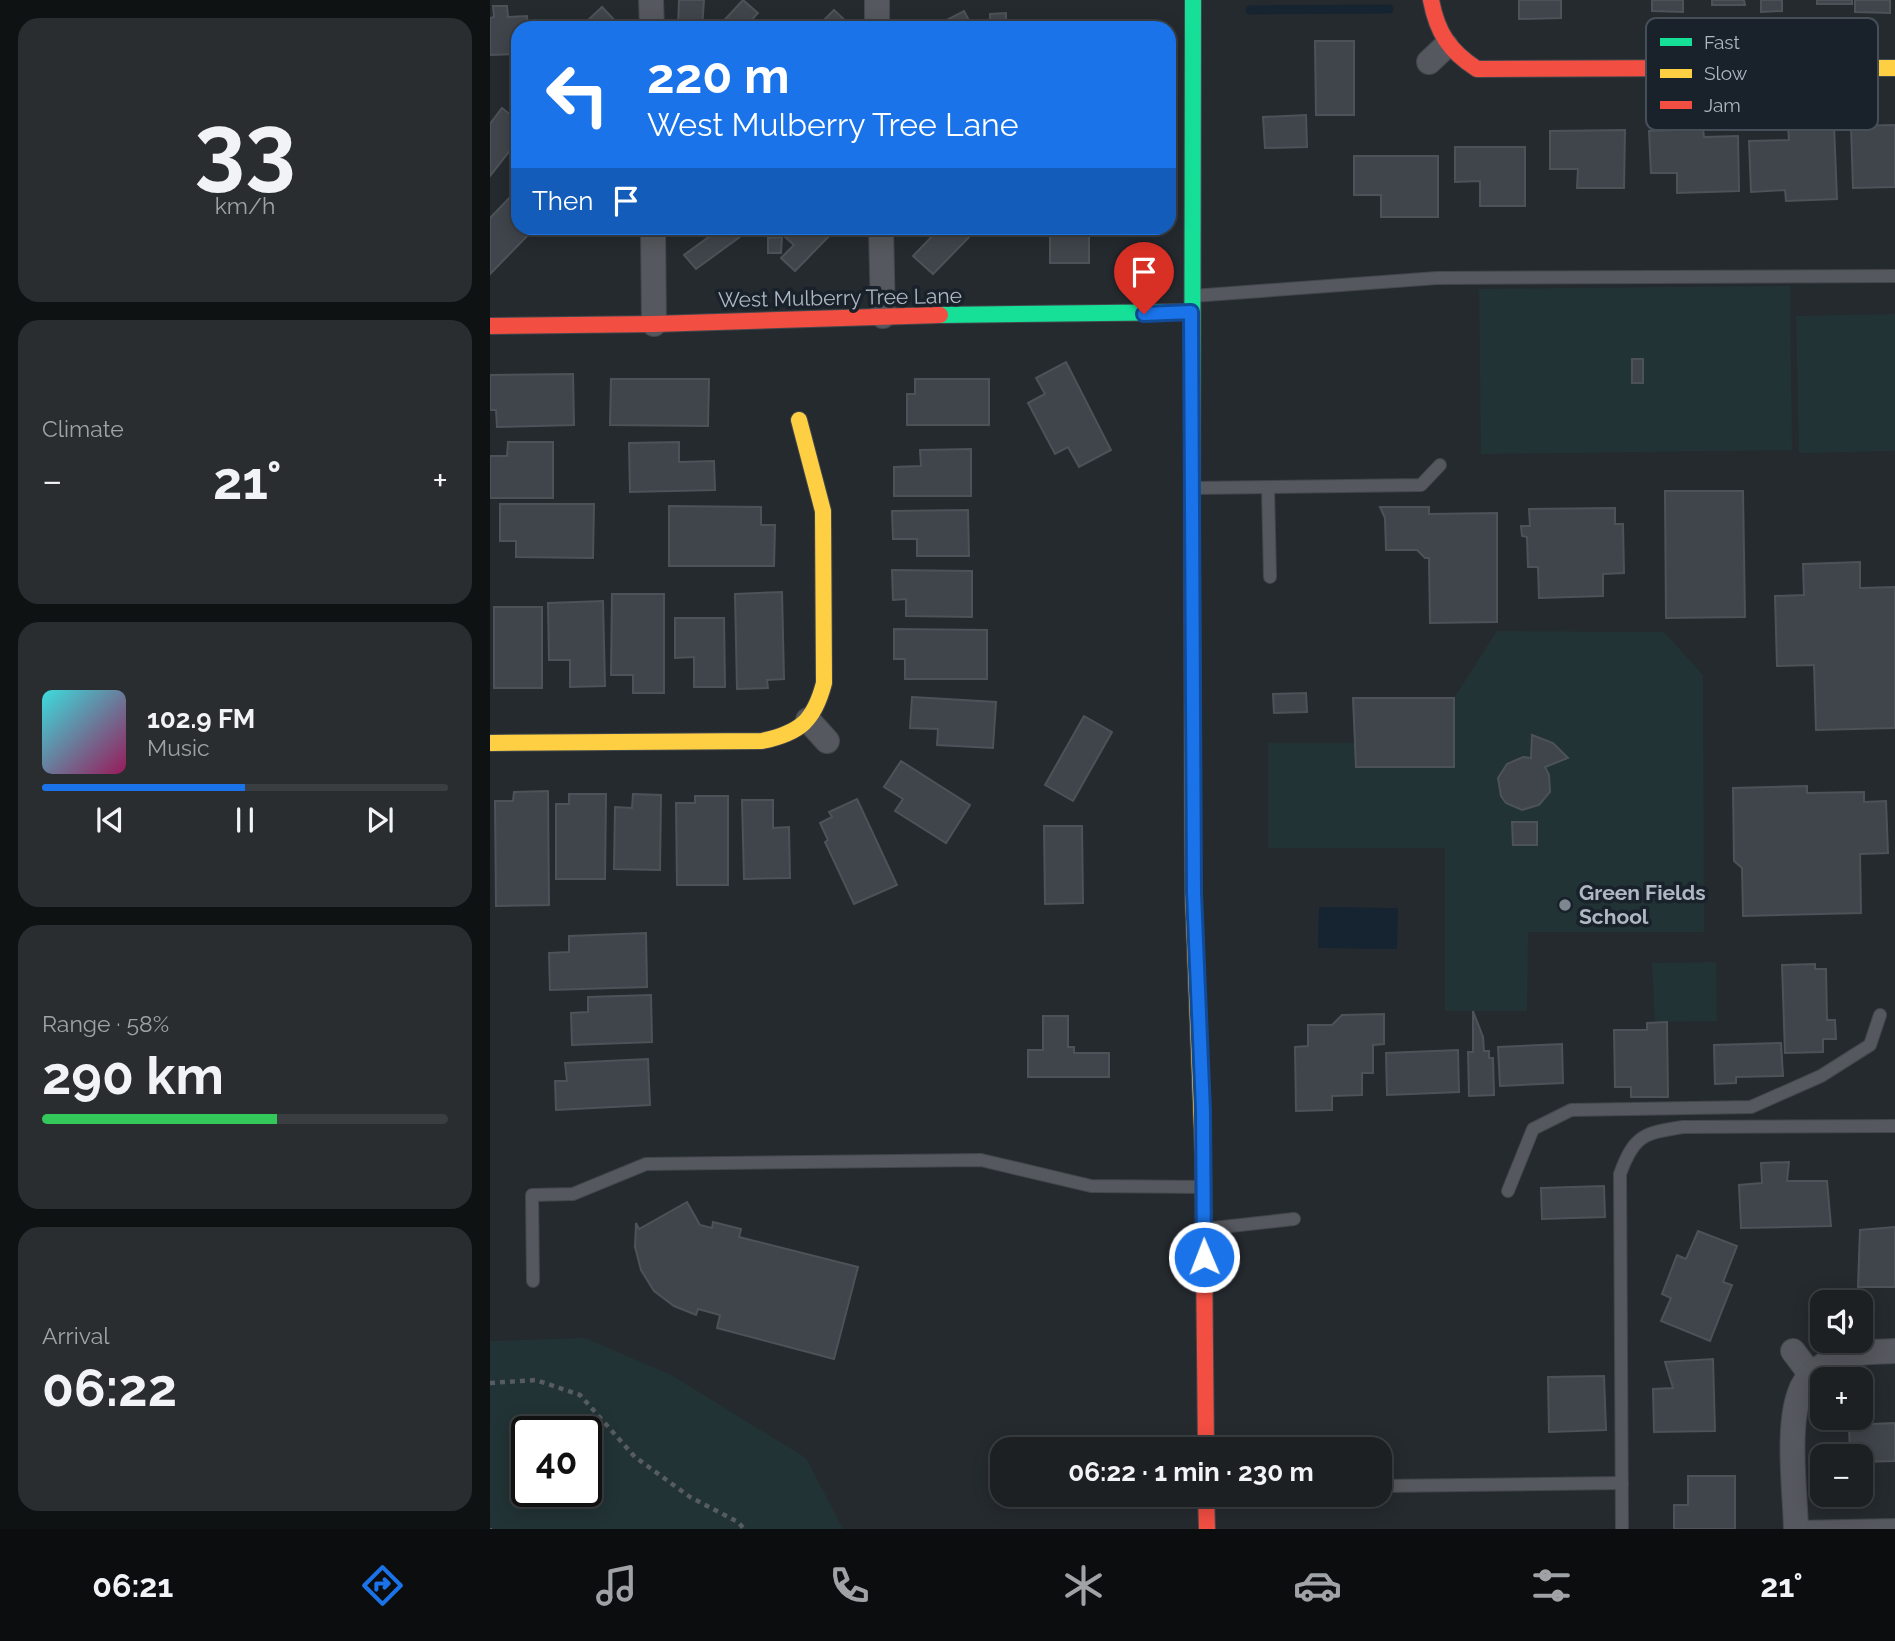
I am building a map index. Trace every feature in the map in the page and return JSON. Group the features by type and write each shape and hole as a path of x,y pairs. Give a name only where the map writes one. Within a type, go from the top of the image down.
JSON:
{"street":[{"path":"651,0 652,21"},
{"path":"877,0 877,21"},
{"path":"1193,0 1194,893 1203,1111 1206,1437"},
{"path":"1432,0 1443,53 1477,69 1646,70"},
{"path":"653,235 654,324"},
{"path":"881,235 883,316"},
{"name":"West Mulberry Tree Lane","path":"490,326 654,324 1192,304"},
{"path":"490,743 762,741 797,731 808,720 816,709 824,683 822,512 799,420"},
{"path":"808,720 827,741"},
{"path":"1793,1351 1810,1374"},
{"path":"1821,1367 1841,1357 1861,1352 1895,1351"},
{"path":"1796,1528 1794,1427 1799,1393 1810,1376"},
{"path":"1206,1507 1207,1529"}],"lane":[{"path":"1192,304 1437,278 1895,276"},
{"path":"1192,488 1421,485 1440,465"},
{"path":"1268,488 1270,577"},
{"path":"1508,1191 1533,1129 1571,1110 1751,1107 1821,1076 1870,1045 1880,1015"},
{"path":"1622,1529 1620,1174 1629,1149 1650,1132 1683,1127 1895,1126"},
{"path":"533,1281 532,1195 573,1194 646,1164 981,1160 1091,1186 1202,1187"},
{"path":"1203,1230 1294,1219"},
{"path":"1392,1486 1622,1483"},
{"path":"1796,1528 1895,1525"}],"path":[{"path":"490,1383 536,1380 580,1395 635,1457 691,1497 737,1522 744,1529"}],"shaded area":[{"path":"1790,286 1792,450 1481,454 1479,289"},
{"path":"1895,314 1895,451 1799,453 1796,316"},
{"path":"1497,631 1664,632 1703,675 1704,932 1528,932 1527,1011 1445,1011 1445,848 1268,848 1268,743 1356,743 1356,767 1454,767 1454,698"},
{"path":"1716,962 1717,1021 1655,1022 1652,963"},
{"path":"585,1338 671,1375 806,1458 843,1529 490,1529 490,1341"}],"water":[{"path":"1319,907 1398,908 1397,949 1318,948"}],"building":[{"path":"679,0 704,0 702,21 678,21"},
{"path":"743,0 758,13 751,21 724,21"},
{"path":"1519,0 1561,0 1561,18 1519,19"},
{"path":"1652,0 1683,0 1683,12 1652,11"},
{"path":"1712,0 1744,0 1745,5 1712,5"},
{"path":"1761,0 1782,0 1782,11 1761,12"},
{"path":"1817,0 1852,0 1852,4 1817,4"},
{"path":"1855,0 1890,0 1890,13 1855,12"},
{"path":"493,6 507,6 508,17 527,16 527,21 511,21 511,54 490,55 490,18 494,17"},
{"path":"602,7 615,21 587,21"},
{"path":"834,10 846,21 823,21"},
{"path":"964,11 969,21 945,21"},
{"path":"1006,13 1006,21 990,21 990,14"},
{"path":"1315,41 1354,41 1354,115 1316,115"},
{"path":"502,108 511,115 511,149 490,176 490,124"},
{"path":"1306,115 1307,147 1265,148 1263,117"},
{"path":"1878,125 1895,125 1895,187 1853,188 1851,130 1878,130"},
{"path":"1625,130 1624,188 1577,188 1578,169 1550,169 1550,131"},
{"path":"1703,130 1704,137 1738,136 1739,191 1677,193 1677,173 1651,173 1649,131"},
{"path":"1788,130 1834,130 1837,199 1786,201 1785,190 1751,192 1749,141 1789,140"},
{"path":"1455,147 1525,147 1525,206 1480,206 1480,181 1455,182"},
{"path":"1354,156 1438,156 1438,217 1381,217 1381,195 1354,195"},
{"path":"511,196 511,235 528,235 490,274 490,218"},
{"path":"711,235 742,235 696,269 684,255"},
{"path":"830,235 795,271 781,258 794,245 784,236"},
{"path":"933,235 971,235 933,274 913,256"},
{"path":"1050,235 1089,235 1089,263 1050,263"},
{"path":"782,237 781,253 768,253 768,238"},
{"path":"1632,359 1643,359 1643,383 1632,383"},
{"path":"1066,362 1111,450 1079,467 1068,447 1055,454 1028,403 1045,394 1036,378"},
{"path":"573,374 574,425 497,427 496,410 490,410 490,375"},
{"path":"611,379 709,379 708,426 610,425"},
{"path":"915,379 989,379 989,425 907,425 907,394 915,394"},
{"path":"508,442 553,442 553,498 490,498 490,456 507,456"},
{"path":"679,442 679,462 714,461 715,490 630,492 629,443"},
{"path":"971,449 971,496 894,496 894,467 921,466 920,450"},
{"path":"1665,491 1743,491 1745,617 1666,618"},
{"path":"500,504 594,504 593,558 516,557 516,541 500,541"},
{"path":"669,506 761,507 761,525 775,525 774,566 669,566"},
{"path":"1380,507 1429,507 1429,514 1497,513 1497,622 1430,623 1429,558 1425,558 1417,550 1386,550 1385,518"},
{"path":"1615,508 1615,524 1623,524 1624,573 1603,574 1603,596 1539,598 1538,567 1528,567 1527,537 1522,536 1521,526 1530,526 1529,509"},
{"path":"968,510 969,556 917,556 917,539 893,539 892,511"},
{"path":"1860,562 1860,588 1895,587 1895,728 1816,730 1814,665 1777,666 1775,596 1804,595 1803,564"},
{"path":"892,570 972,571 972,617 906,616 906,599 893,600"},
{"path":"782,592 784,679 767,680 768,688 737,689 735,594"},
{"path":"612,594 664,594 664,693 633,693 633,675 611,675"},
{"path":"603,601 605,686 570,687 570,660 549,660 548,603"},
{"path":"494,607 542,607 542,688 494,688"},
{"path":"675,618 724,618 725,687 694,687 694,657 675,658"},
{"path":"894,629 987,630 987,679 905,679 905,659 894,659"},
{"path":"1306,693 1307,712 1274,713 1273,694"},
{"path":"912,697 996,702 993,748 937,745 938,729 910,728"},
{"path":"1353,698 1454,698 1454,767 1356,767"},
{"path":"1084,716 1112,732 1073,801 1045,785"},
{"path":"1532,735 1553,743 1568,758 1545,767 1549,775 1550,792 1539,805 1522,810 1506,803 1501,796 1498,778 1507,764 1523,757 1531,758"},
{"path":"901,761 970,805 946,843 895,811 903,799 884,787"},
{"path":"1807,786 1807,793 1864,792 1864,802 1886,801 1888,853 1860,854 1861,913 1743,916 1742,868 1734,861 1733,788"},
{"path":"548,791 549,905 496,906 495,801 513,801 514,792"},
{"path":"569,794 606,794 605,879 556,879 556,804 569,804"},
{"path":"633,794 661,795 660,870 614,869 615,807 632,808"},
{"path":"695,796 728,796 728,885 677,885 676,803 695,803"},
{"path":"857,799 897,885 854,904 825,842 828,840 820,823 832,817 829,812"},
{"path":"742,800 773,800 773,828 789,827 790,878 744,879"},
{"path":"1512,822 1537,822 1537,845 1513,845"},
{"path":"1044,826 1082,826 1083,903 1045,904"},
{"path":"646,933 647,987 550,990 549,953 569,952 569,936"},
{"path":"1815,964 1815,969 1826,969 1827,1020 1835,1020 1836,1039 1823,1039 1823,1052 1785,1053 1782,965"},
{"path":"651,995 652,1042 572,1045 571,1013 588,1012 588,997"},
{"path":"1473,1011 1483,1037 1484,1051 1489,1051 1489,1058 1493,1058 1494,1095 1469,1096 1468,1052 1473,1052"},
{"path":"1384,1014 1384,1044 1373,1045 1373,1073 1362,1073 1362,1095 1332,1096 1332,1110 1296,1111 1295,1047 1308,1046 1308,1025 1332,1025 1342,1015"},
{"path":"1043,1016 1068,1016 1068,1047 1074,1047 1074,1053 1109,1053 1109,1077 1028,1077 1028,1050 1043,1050"},
{"path":"1667,1022 1668,1097 1631,1097 1631,1087 1615,1087 1614,1030 1647,1030 1647,1023"},
{"path":"1781,1043 1783,1076 1736,1077 1736,1083 1715,1084 1714,1045"},
{"path":"1562,1044 1563,1083 1500,1086 1498,1047"},
{"path":"1458,1050 1459,1092 1387,1095 1386,1053"},
{"path":"648,1059 650,1105 556,1110 555,1081 567,1081 565,1063"},
{"path":"1789,1162 1787,1181 1827,1181 1831,1226 1741,1228 1739,1185 1762,1183 1761,1163"},
{"path":"1604,1186 1605,1217 1542,1219 1541,1188"},
{"path":"687,1202 700,1225 712,1228 713,1222 741,1229 739,1237 858,1267 834,1359 717,1328 720,1315 698,1309 696,1315 674,1306 654,1291 641,1270 635,1247 636,1223 639,1229"},
{"path":"1895,1227 1895,1287 1858,1287 1860,1230"},
{"path":"1698,1231 1737,1246 1723,1282 1732,1285 1710,1341 1661,1321 1671,1298 1662,1294 1677,1255 1686,1259"},
{"path":"1713,1359 1715,1431 1654,1432 1653,1389 1673,1388 1665,1362"},
{"path":"1604,1376 1606,1430 1549,1432 1548,1377"},
{"path":"1895,1423 1895,1461 1873,1462 1873,1444 1850,1444 1849,1430 1873,1430 1873,1424"},
{"path":"1688,1476 1735,1476 1735,1529 1674,1529 1674,1505 1688,1505"}],"waterway":[{"path":"1250,10 1389,9"}],"traffic: fast":[{"path":"1192,556 1193,0"},
{"path":"940,315 1191,312"}],"traffic: slow":[{"path":"1878,68 1895,68"},
{"path":"490,743 762,741 786,734 804,723 815,707 824,683 823,511 799,420"},
{"path":"1192,556 1193,893 1203,1155"}],"traffic: jam":[{"path":"1431,0 1437,22 1446,40 1477,69 1646,68"},
{"path":"490,326 940,315"},
{"path":"1203,1155 1206,1437"},
{"path":"1206,1507 1207,1529"}],"place":[{"name":"Green Fields School","path":"1565,905"}],"route":[{"path":"1144,314 1191,312 1194,893 1203,1111 1204,1257"}]}
